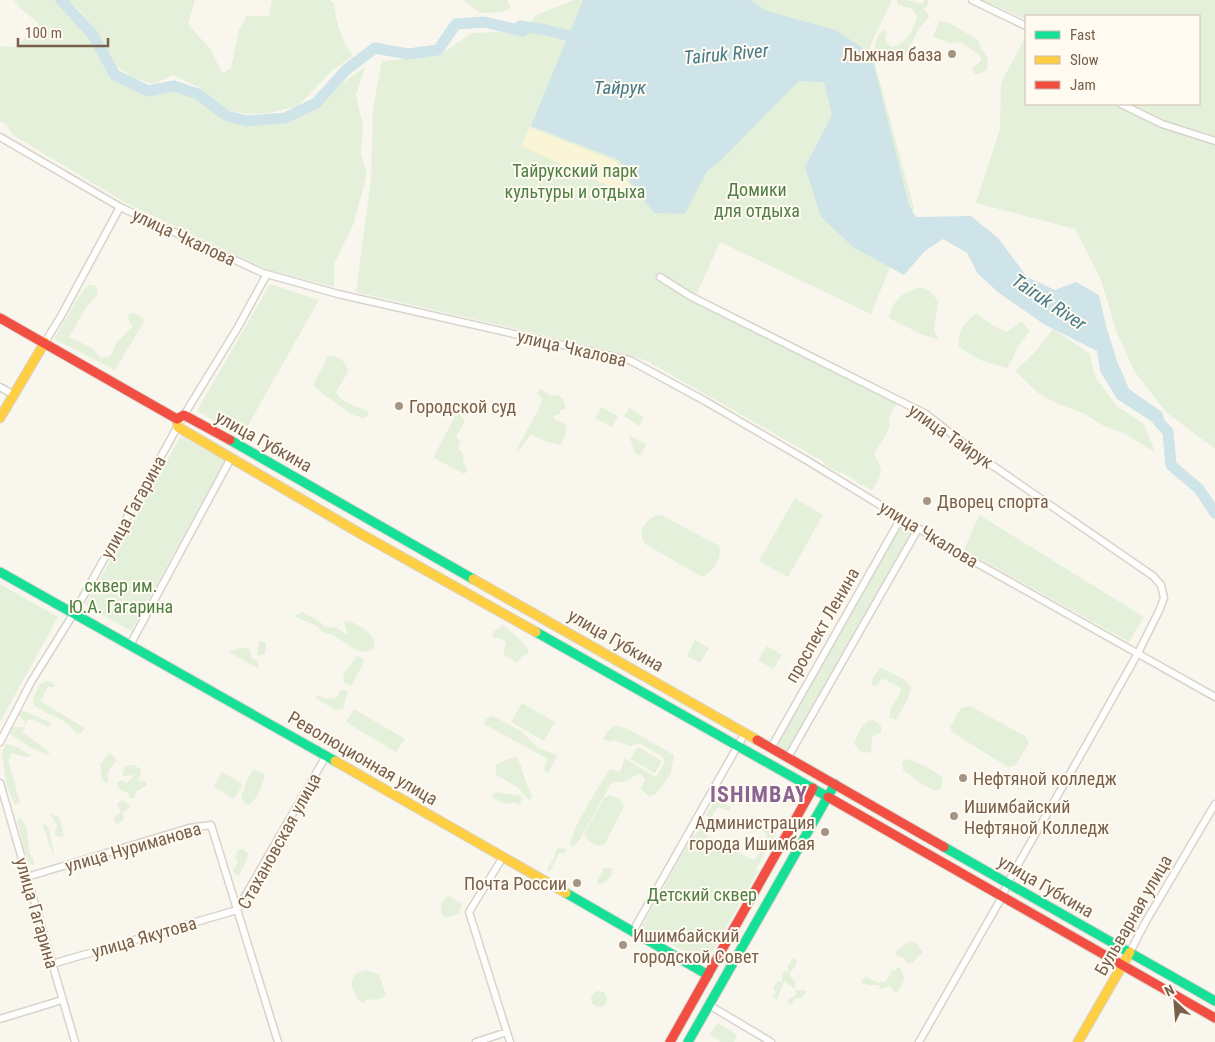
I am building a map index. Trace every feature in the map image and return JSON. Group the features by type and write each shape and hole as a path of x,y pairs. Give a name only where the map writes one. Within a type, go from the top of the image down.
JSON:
{"main road":[{"name":"улица Губкина","path":"0,318 180,420 788,757 1215,1001"},
{"path":"0,418 45,342"},
{"name":"улица Губкина","path":"180,420 231,458 362,534 813,788 1215,1018"},
{"name":"Революционная улица","path":"0,572 633,931 708,976"},
{"path":"688,1042 835,784"},
{"path":"670,1042 813,788"},
{"name":"Бульварная улица","path":"1078,1042 1130,952"}],"street":[{"path":"972,0 1025,26"},
{"path":"1123,105 1162,124 1215,141"},
{"name":"улица Чкалова","path":"0,137 120,207 263,273 338,294 629,360 723,411 918,529 1215,697"},
{"path":"45,342 120,207"},
{"name":"улица Гагарина","path":"0,742 32,682 74,613 180,420 238,327 267,274"},
{"name":"улица Тайрук","path":"660,277 690,296 926,414 989,463 1153,576 1162,585 1164,598 1138,653 1008,882 1002,897 918,1042"},
{"path":"0,387 14,395"},
{"path":"130,645 231,458"},
{"name":"проспект Ленина","path":"771,748 901,518"},
{"name":"проспект Ленина","path":"788,757 918,529"},
{"path":"633,931 745,733"},
{"name":"Стахановская улица","path":"278,1042 237,910 326,756"},
{"name":"улица Гагарина","path":"0,783 75,1042"},
{"name":"Бульварная улица","path":"1130,952 1215,804"},
{"name":"улица Нуриманова","path":"27,877 189,828 211,826 237,910"},
{"path":"503,857 470,912 510,1042"},
{"name":"улица Якутова","path":"52,964 237,910"},
{"path":"0,1019 62,1000"},
{"path":"709,1005 771,1042"},
{"path":"476,1042 507,1032"}],"green space":[{"path":"14,0 55,0 90,37 103,64 112,77 139,91 155,94 170,89 190,96 204,103 224,121 273,125 299,116 321,102 365,67 356,95 363,126 361,154 367,173 354,223 334,264 334,287 268,270 124,202 13,135 6,124 0,121 0,46 16,47 39,24 19,7"},
{"path":"68,0 195,0 188,24 211,50 222,73 231,68 239,30 247,16 269,16 272,0 330,0 334,3 342,37 353,56 333,70 298,106 269,113 249,114 226,110 200,88 173,75 154,84 133,78 115,65 101,37 80,11"},
{"path":"463,0 507,0 511,8 502,12 480,13"},
{"name":"Тайрукский парк культуры и отдыха","path":"574,0 892,0 870,46 914,208 871,314 720,242 695,298 897,403 889,417 888,431 874,454 881,472 872,490 825,465 824,462 647,361 621,353 356,292 371,178 373,108 382,61 438,56 472,33 523,31 536,15"},
{"path":"897,0 907,0 922,4 925,0 929,0 927,6 923,9 930,16 918,30 905,56 894,59 875,49 877,38 885,29 888,44 891,47 896,46 909,36 917,16 912,9 897,4"},
{"path":"982,0 1215,0 1215,449 1167,413 1134,371 1117,333 1101,280 1075,229 976,203 1000,129 1001,83 1025,38 1025,105 1200,105 1200,15 1025,15 1025,19"},
{"path":"939,21 950,23 978,40 980,48 988,58 987,70 975,74 972,69 981,61 980,55 960,42 951,43 933,37"},
{"path":"270,284 319,300 242,436 197,411"},
{"path":"88,285 94,285 97,289 97,295 87,306 69,337 92,348 100,357 109,357 116,343 133,326 129,321 128,315 133,312 145,320 115,370 54,339 79,296"},
{"path":"920,287 931,292 938,301 934,330 939,340 923,335 889,318 893,306 903,294"},
{"path":"977,313 999,329 1008,332 1021,321 1030,331 1016,349 1007,368 980,360 959,347 958,342 962,328"},
{"path":"1053,329 1090,354 1095,377 1117,406 1144,424 1155,452 1123,433 1102,425 1083,413 1058,404 1038,393 1015,371 1035,352"},
{"path":"328,356 342,360 348,368 348,372 336,392 338,396 345,402 367,411 369,413 366,417 353,415 313,385"},
{"path":"540,389 552,396 557,395 563,398 566,409 560,410 560,414 554,416 554,419 565,424 564,438 560,445 544,441 531,434 518,452 516,450 541,405 542,399 537,393"},
{"path":"601,407 618,416 612,427 595,418"},
{"path":"629,408 644,417 639,426 624,416"},
{"path":"457,413 465,421 456,437 460,441 458,449 463,453 463,462 466,466 467,471 464,474 434,458"},
{"path":"629,435 646,444 640,456 635,453"},
{"name":"сквер им. Ю.А. Гагарина","path":"181,436 225,460 131,631 85,605"},
{"path":"795,498 823,515 788,577 759,561"},
{"path":"656,515 663,516 719,546 720,556 710,572 702,577 645,544 642,536 643,528"},
{"path":"979,515 1144,617 1129,642 964,550"},
{"path":"902,526 913,532 790,747 785,751 779,748 779,739 898,529"},
{"path":"0,584 58,617 0,722"},
{"path":"303,612 318,620 325,627 337,628 348,635 344,622 350,621 370,634 373,638 375,649 365,652 356,650 335,636 323,632 315,625 293,616"},
{"path":"503,625 522,641 529,650 517,663 503,654 506,643 502,639 493,637 493,632"},
{"path":"695,640 709,648 700,663 687,656"},
{"path":"259,641 266,643 265,654 257,656"},
{"path":"767,646 782,655 773,669 758,660"},
{"path":"239,648 249,648 252,658 258,661 259,667 257,668 229,652"},
{"path":"357,656 362,658 364,662 351,686 343,682 344,674"},
{"path":"880,667 905,680 911,686 907,700 896,720 889,717 892,706 901,691 899,687 882,678 878,685 872,686 872,680"},
{"path":"46,681 51,682 55,687 48,687 40,701 85,728 80,734 76,733 67,723 34,706 33,698 40,684"},
{"path":"340,690 348,692 343,709 335,710 317,699 315,695 331,699 337,697"},
{"path":"522,703 555,722 544,741 511,722"},
{"path":"970,706 1025,736 1029,743 1016,765 1008,767 953,733 950,727 961,708"},
{"path":"354,709 405,739 396,752 346,722"},
{"path":"22,710 53,724 48,727 32,719 28,720 22,732 50,754 47,755 30,747 10,734 13,727 24,727 25,721 18,715"},
{"path":"493,716 521,731 538,748 557,755 548,773 545,772 544,768 547,761 546,758 484,724 486,719"},
{"path":"872,719 881,726 881,732 872,737 871,751 867,753 860,751 854,744 863,726"},
{"path":"615,725 628,729 674,755 671,773 656,794 649,796 642,790 641,787 645,780 640,773 623,782 613,782 580,839 574,846 571,846 571,840 579,820 610,769 620,772 625,758 655,777 665,762 663,757 639,743 630,746 613,740 609,742 603,739 607,732"},
{"path":"5,744 17,747 32,756 26,757 12,753 8,760 20,803 15,804 7,788 2,754"},
{"path":"638,747 662,761 655,773 630,759"},
{"path":"110,753 115,757 116,761 107,775 109,781 106,783 102,780 100,764"},
{"path":"515,756 520,764 532,798 529,800 517,787 496,775 496,765"},
{"path":"905,759 925,766 943,778 941,788 936,791 931,789 903,770 902,763"},
{"path":"130,765 140,769 141,773 138,780 139,782 145,781 147,785 136,792 135,798 130,798 128,793 120,790 117,783 122,780 126,783 132,778 133,775 124,776 122,774 125,767"},
{"path":"253,770 264,774 265,777 258,795 250,805 246,804 241,798 247,780"},
{"path":"222,772 243,784 234,799 214,787"},
{"path":"497,792 521,796 522,799 519,805 514,802 502,803 491,796"},
{"path":"610,795 620,799 624,807 604,845 595,845 584,834 604,798"},
{"path":"716,798 731,807 729,811 718,807 711,818 706,815"},
{"path":"122,800 130,805 129,809 122,812 123,820 116,825 114,818 121,812 117,804"},
{"path":"50,813 60,818 64,837 56,836 57,825"},
{"path":"19,818 27,829 30,854 34,860 34,865 30,864 25,855 17,823"},
{"name":"Детский сквер","path":"703,819 708,822 704,829 706,835 725,845 722,851 725,853 728,847 753,860 761,851 765,854 755,870 758,871 706,963 641,928"},
{"path":"42,822 49,829 53,856"},
{"path":"763,824 776,834 768,849 763,846 766,836 765,832 760,829"},
{"path":"558,848 566,849 565,853 559,853 550,871 546,871 555,856"},
{"path":"238,849 243,849 249,854 239,876 233,870 238,862 235,857"},
{"path":"604,868 611,868 613,873 608,880 597,885 597,881"},
{"path":"448,895 462,904 459,913 445,918 441,911 441,906"},
{"path":"912,941 919,945 923,952 912,963 907,963 904,958 896,956 895,953 907,942"},
{"path":"793,958 797,961 795,967 790,972 791,978 795,980 795,990 807,991 801,998 795,998 791,1005 787,1001 797,994 793,987 784,981 777,1000 773,996 776,993 773,988 778,981 782,982 783,972 789,971 787,967"},
{"path":"899,966 905,979 896,994 890,986 881,989 878,985 862,983 862,980 866,977 879,983 886,981 893,969 895,971"},
{"path":"365,970 379,974 386,996 375,1000 367,999 363,1003 357,999 351,983 355,974"},
{"path":"599,991 605,993 607,999 605,1005 599,1007 593,1005 591,999 593,993"},
{"path":"718,1023 736,1034 734,1042 720,1042 710,1034"}],"sand":[{"path":"529,127 617,162 637,199 522,146"}],"water":[{"name":"Тайрук","path":"583,0 750,0 767,11 835,30 860,46 872,58 909,205 916,217 971,216 999,239 1027,277 1055,290 1076,282 1099,295 1117,361 1129,389 1162,412 1168,432 1117,399 1100,371 1097,351 1045,325 999,293 978,274 967,253 943,239 925,251 904,275 853,247 821,217 805,167 832,115 824,82 799,81 718,163 707,171 685,214 654,213 631,183 619,160 531,126"}],"waterway":[{"name":"Tairuk River","path":"61,0 93,35 115,75 148,91 174,86 198,94 227,116 247,121 285,118 316,103 347,69 375,48 408,54 438,50 456,24 484,22 523,31 520,26 546,30 581,39"},
{"name":"Tairuk River","path":"1158,421 1168,432 1171,465 1199,489 1215,513"}],"traffic: fast":[{"path":"230,440 473,579"},
{"path":"0,572 335,761"},
{"path":"536,632 828,797"},
{"path":"688,1042 835,784"},
{"path":"944,847 1215,1001"},
{"path":"566,893 708,975"}],"traffic: slow":[{"path":"0,418 45,342"},
{"path":"177,419 178,427 361,534 536,632"},
{"path":"473,579 757,740"},
{"path":"335,761 566,893"},
{"path":"1078,1042 1130,952"}],"traffic: jam":[{"path":"0,318 177,419 184,415 230,440"},
{"path":"757,740 944,847"},
{"path":"670,1042 813,788"},
{"path":"828,797 1215,1018"}],"place":[{"name":"Лыжная база","path":"952,54"},
{"name":"Городской суд","path":"399,406"},
{"name":"Дворец спорта","path":"927,501"},
{"name":"Нефтяной колледж","path":"963,778"},
{"name":"Ишимбайский Нефтяной Колледж","path":"954,816"},
{"name":"Администрация города Ишимбая","path":"825,832"},
{"name":"Почта России","path":"577,883"},
{"name":"Ишимбайский городской Совет","path":"623,945"}],"district":[{"name":"ISHIMBAY","path":"759,794"}],"park label":[{"name":"Домики для отдыха","path":"757,199"}]}
